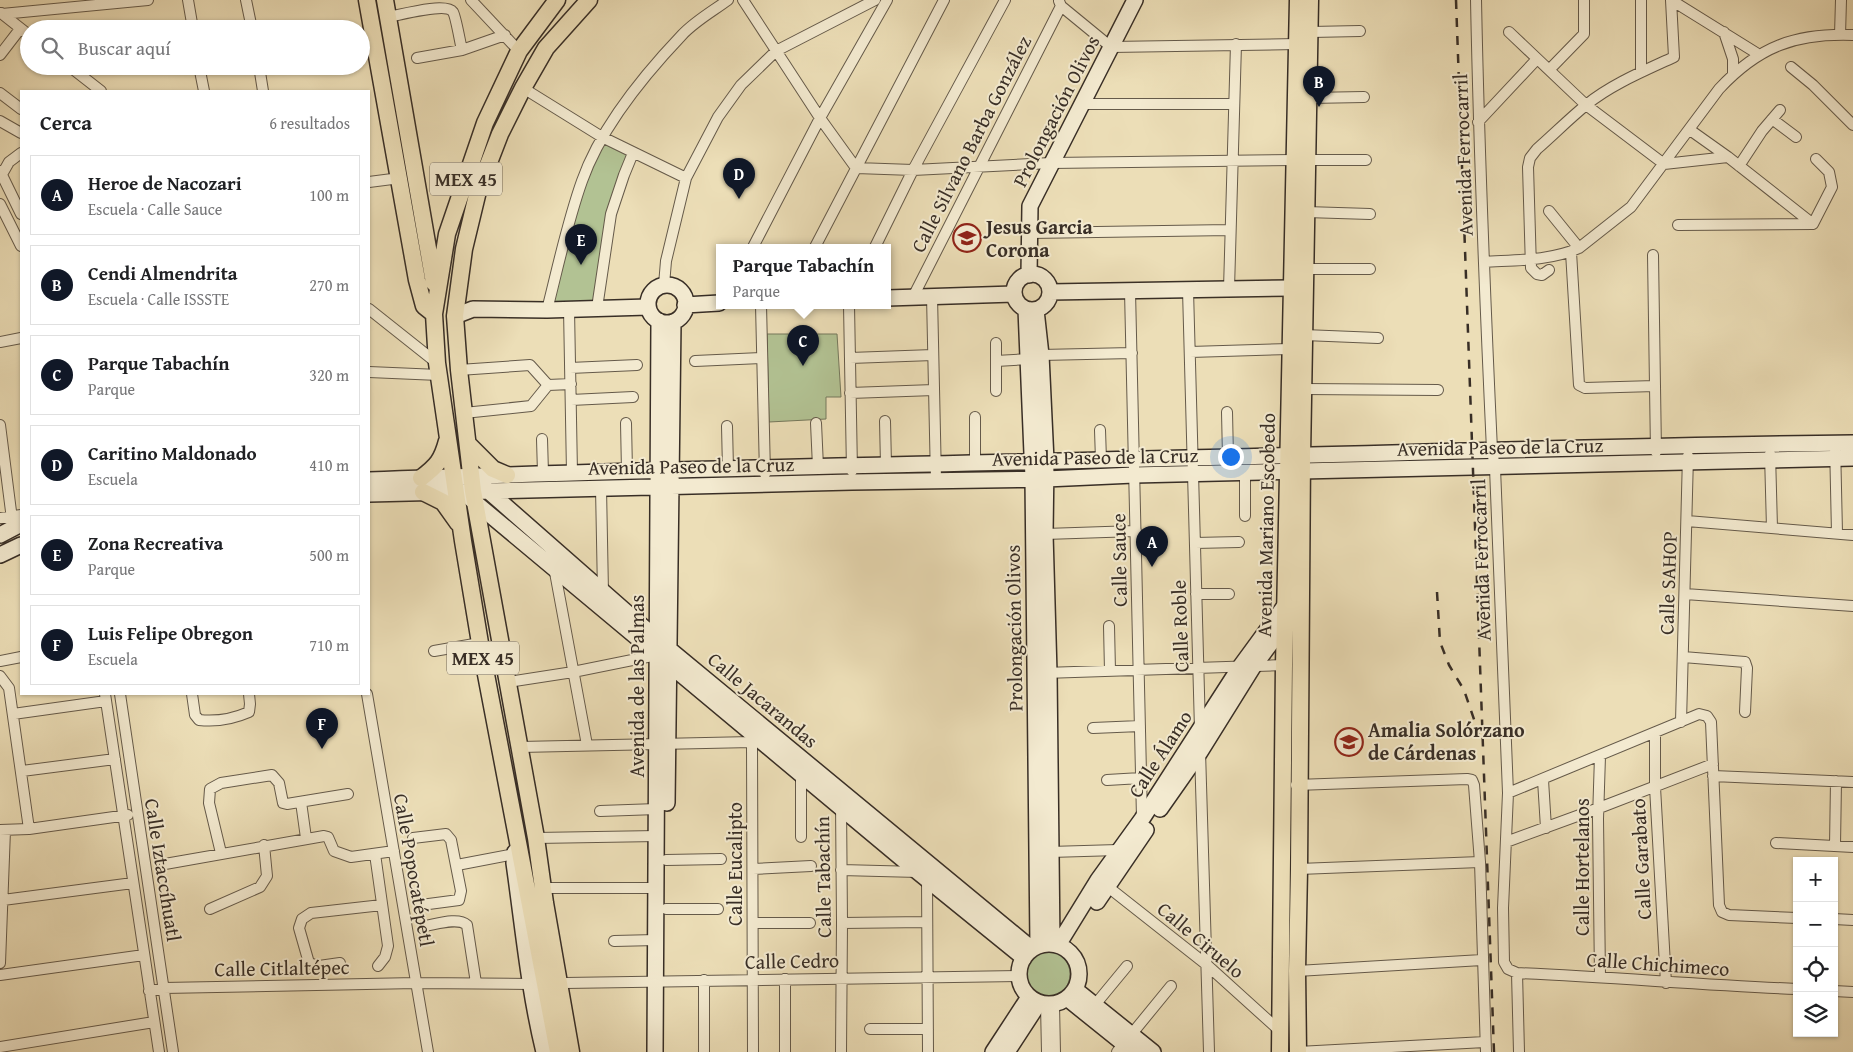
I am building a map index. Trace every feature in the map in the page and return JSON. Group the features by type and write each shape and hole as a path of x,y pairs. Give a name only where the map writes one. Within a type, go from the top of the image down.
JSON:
{"main road":[{"path":"368,0 424,306 434,314 455,316"},
{"path":"385,0 436,293 458,296"},
{"name":"MEX 45","path":"557,0 519,51 485,123 447,234 434,314 438,369 447,438 468,489 508,682 571,1052"},
{"name":"MEX 45","path":"558,1052 480,644 460,527 468,489 468,444 455,316 464,249 478,191 500,134 546,48 589,0"},
{"name":"Avenida Mariano Escobedo","path":"1295,456 1304,389 1306,212 1301,160 1296,44 1298,0"},
{"name":"Avenida Mariano Escobedo","path":"1298,1052 1297,971 1300,785 1293,605 1295,456 1290,349 1292,288 1301,160 1309,98 1310,0"},
{"path":"447,438 444,452 422,485 443,502 454,515 460,527"},
{"path":"468,444 493,469 506,474"},
{"name":"Avenida Mariano Escobedo","path":"1280,1052 1285,623 1301,588 1295,473"},
{"path":"1289,1052 1290,948 1298,925"}],"street":[{"path":"1,13 106,2 148,0"},
{"path":"188,0 191,20"},
{"path":"246,0 250,20"},
{"path":"471,0 519,51"},
{"path":"547,310 569,221 582,180 602,137 646,76 684,33 728,0"},
{"path":"743,0 820,118 856,168"},
{"path":"664,285 666,261 686,178 718,117 741,85 776,51 875,0"},
{"path":"755,244 820,118 886,0"},
{"path":"817,244 944,0"},
{"path":"877,244 1005,0"},
{"name":"Prolongación Olivos","path":"1029,275 1030,206 1135,0"},
{"name":"Avenida Ferrocarril","path":"1476,0 1478,122 1492,450 1495,468 1508,793 1503,908 1504,962 1508,969 1517,973"},
{"path":"1549,70 1584,34 1584,0"},
{"path":"1641,0 1641,72"},
{"path":"1548,270 1542,275 1537,274 1531,268 1528,167 1530,158 1537,149 1602,93 1674,57 1671,0"},
{"path":"1671,0 1758,54"},
{"path":"1840,35 1841,0"},
{"path":"1060,3 1111,47 1296,44"},
{"name":"Calle Silvano Barba González","path":"913,298 1060,3"},
{"path":"388,16 447,8 452,12 462,50"},
{"path":"0,56 20,29 1,13"},
{"path":"1311,32 1360,31"},
{"path":"1509,32 1586,105 1664,164 1728,156"},
{"path":"1724,32 1733,59 1733,74"},
{"path":"417,58 462,50 505,35"},
{"path":"1484,262 1531,259 1575,250 1631,207 1720,89 1733,74 1758,54 1807,37 1853,35"},
{"path":"1229,289 1236,44"},
{"path":"1478,122 1537,59"},
{"path":"1791,67 1813,85 1853,125"},
{"path":"81,75 100,90"},
{"path":"201,75 204,90"},
{"path":"260,75 263,90"},
{"path":"523,88 602,137 686,178"},
{"path":"0,93 20,108"},
{"path":"1309,98 1364,97"},
{"path":"1082,104 1234,104"},
{"path":"1739,166 1762,130 1780,110"},
{"path":"1772,119 1796,137"},
{"path":"0,121 20,132"},
{"path":"1690,130 1728,156 1813,224"},
{"path":"20,154 9,162 1,174 20,212"},
{"path":"597,308 611,214 624,175 634,154"},
{"path":"1813,224 1832,188 1829,172 1816,159"},
{"path":"856,168 914,170 1051,163 1366,160"},
{"path":"370,182 400,178"},
{"path":"0,204 20,244"},
{"path":"1549,211 1575,250 1579,385 1585,388 1655,386"},
{"path":"1306,212 1370,214"},
{"path":"1678,225 1813,224"},
{"path":"1030,233 1230,230"},
{"path":"1653,255 1656,463"},
{"path":"1305,269 1370,269"},
{"path":"1029,275 1035,275 1046,280 1050,292 1046,303 1031,309 1018,303 1014,294 1016,284 1024,276 1029,275"},
{"path":"664,285 676,287 682,292 685,305 680,317 666,321 654,317 648,307 650,295 654,290 664,285"},
{"path":"1050,292 1292,288"},
{"name":"Calle Roble","path":"1188,290 1209,1052"},
{"name":"Calle Sauce","path":"1130,291 1141,778 1145,823"},
{"path":"891,298 1014,294"},
{"path":"458,296 473,309"},
{"path":"932,296 936,480"},
{"path":"685,305 716,304"},
{"path":"455,316 473,309 547,310 648,307"},
{"path":"569,309 572,473"},
{"path":"761,309 765,484"},
{"path":"849,309 852,482"},
{"name":"Prolongación Olivos","path":"1031,309 1039,461 1045,949"},
{"path":"370,310 438,369"},
{"name":"Avenida de las Palmas","path":"655,1052 666,909 662,744 666,321"},
{"path":"1304,335 1378,338"},
{"path":"0,342 20,338"},
{"path":"996,343 996,391"},
{"path":"1190,352 1290,349"},
{"path":"996,361 1035,357 1132,353"},
{"path":"850,358 933,355"},
{"path":"695,361 761,358"},
{"path":"459,370 530,365 548,385"},
{"path":"570,368 637,365"},
{"path":"370,372 438,369"},
{"path":"464,413 531,406 548,385 571,384"},
{"path":"1304,389 1438,390"},
{"path":"850,393 934,390"},
{"path":"571,400 633,397"},
{"path":"1227,412 1228,457"},
{"path":"975,417 975,463"},
{"path":"885,421 886,465"},
{"path":"626,423 627,471"},
{"path":"816,423 818,466"},
{"path":"0,425 2,460 13,523"},
{"path":"727,426 728,469"},
{"path":"1100,430 1101,460"},
{"path":"542,439 543,473"},
{"name":"Avenida Paseo de la Cruz","path":"468,489 506,474 1853,442"},
{"path":"1835,443 1837,533"},
{"path":"1770,444 1772,528"},
{"name":"Calle SAHOP","path":"1681,722 1689,445"},
{"name":"Avenida Paseo de la Cruz","path":"370,480 468,489 601,488 1295,473 1853,458"},
{"path":"1245,474 1245,516"},
{"name":"Prolongación Olivos","path":"1039,479 1045,534 1041,591"},
{"name":"Avenida Paseo de la Cruz","path":"370,494 422,485"},
{"path":"601,488 603,592"},
{"name":"Calle Jacarandas","path":"468,489 841,799 926,873 1045,949"},
{"path":"0,518 13,523"},
{"path":"1687,521 1853,535"},
{"path":"1045,534 1136,531"},
{"path":"1195,543 1239,542"},
{"path":"0,555 20,545"},
{"path":"558,562 573,672 587,745"},
{"name":"Calle Jacarandas","path":"558,562 603,592 755,740 801,774 841,799"},
{"path":"1196,594 1229,594"},
{"path":"1685,594 1853,606"},
{"name":"Calle Álamo","path":"1102,882 1118,850 1145,823 1200,730 1293,605"},
{"name":"Calle Álamo","path":"1045,949 1102,882 1200,752 1246,667 1285,623"},
{"path":"1109,626 1110,671"},
{"path":"434,651 480,644"},
{"path":"508,682 573,672 663,652"},
{"path":"0,661 20,657"},
{"path":"1683,657 1745,662 1747,668 1745,712"},
{"path":"1042,673 1284,666"},
{"path":"0,676 9,688 29,829"},
{"name":"Calle Iztaccíhuatl","path":"120,695 173,1052"},
{"path":"192,695 195,715 199,720 210,721 238,717 249,712 248,695"},
{"name":"Calle Popocatépetl","path":"367,695 428,1052"},
{"path":"13,714 106,697"},
{"name":"Calle Iztaccíhuatl","path":"106,697 159,1052"},
{"path":"1508,793 1544,780 1699,714 1707,716 1711,722 1719,905 1722,912 1729,915 1793,918"},
{"path":"1093,728 1140,726"},
{"name":"Calle Garabato","path":"1655,733 1655,787 1666,983"},
{"path":"520,747 755,740"},
{"name":"Calle Eucalipto","path":"752,1052 755,740"},
{"name":"Avenida de las Palmas","path":"662,744 656,836 656,940 664,1052"},
{"name":"Calle Hortelanos","path":"1600,756 1600,977"},
{"path":"22,772 115,759"},
{"path":"1506,842 1713,764"},
{"path":"801,774 801,837"},
{"path":"221,853 209,803 210,788 221,783 272,775 279,783 283,803 287,804 348,794"},
{"path":"1713,776 1853,782"},
{"path":"1107,780 1141,778"},
{"path":"1284,785 1472,780 1474,785 1480,862 1486,1047 1298,1052"},
{"path":"1544,780 1546,828"},
{"path":"1835,846 1836,781"},
{"name":"Calle Tabachín","path":"841,799 841,1052"},
{"path":"301,802 306,838"},
{"path":"600,811 657,809"},
{"name":"Prolongación Olivos","path":"1043,809 1050,852 1045,949"},
{"path":"0,963 3,900 3,830 29,829 137,813"},
{"path":"413,838 446,834 451,840 461,891 459,900 422,905"},
{"path":"517,836 514,863 544,1052"},
{"path":"578,1052 549,888 537,846 656,836"},
{"path":"164,864 306,838 328,837 334,851 350,857 394,851"},
{"path":"1776,844 1853,847"},
{"path":"210,908 260,887 267,876 264,846"},
{"path":"1050,852 1118,850"},
{"path":"375,854 388,946 385,957 378,966"},
{"path":"457,864 515,854"},
{"path":"666,860 721,859"},
{"path":"1299,869 1480,862"},
{"path":"753,869 811,866"},
{"path":"841,870 926,873 928,1052"},
{"name":"Calle Ciruelo","path":"1102,882 1207,966 1280,1031"},
{"path":"3,900 133,883"},
{"path":"549,888 656,888"},
{"path":"340,963 319,966 309,964 299,928 302,919 311,913 382,905"},
{"path":"666,909 718,909"},
{"path":"1838,919 1853,920"},
{"path":"425,926 457,921 463,921 467,925 476,983"},
{"path":"842,923 927,922"},
{"path":"753,923 810,923"},
{"path":"614,941 656,940"},
{"path":"993,1052 1052,1000 1079,982 1080,973 1074,956 1045,949 1020,965 1019,976 1022,988 1052,1000 1127,1046 1153,1052"},
{"path":"0,975 144,955"},
{"path":"1297,971 1482,960"},
{"path":"1094,1006 1127,966"},
{"path":"1517,973 1519,1052"},
{"name":"Calle Chichimeco","path":"1517,973 1793,989"},
{"name":"Calle Cedro","path":"565,983 1019,976"},
{"path":"785,979 786,1052"},
{"path":"704,980 704,1052"},
{"path":"416,983 532,984"},
{"name":"Calle Citlaltépec","path":"149,991 164,988 416,983"},
{"path":"1127,1046 1171,986"},
{"path":"1838,991 1853,992"},
{"path":"1052,1000 1094,1006 1127,1046"},
{"path":"1007,1052 1052,1000"},
{"path":"1046,1052 1052,1000"},
{"path":"1052,1000 1055,1052"},
{"path":"0,1047 154,1022"},
{"path":"870,1029 928,1029"}],"green space":[{"path":"602,137 633,153 624,175 597,308 547,310 569,221"},
{"path":"767,334 837,334 841,397 826,397 826,419 769,422"},
{"path":"1046,950 1055,952 1063,957 1068,965 1070,974 1068,983 1063,991 1055,996 1046,998 1037,996 1029,991 1024,983 1022,974 1024,965 1029,957 1037,952"}],"railway":[{"path":"1456,0 1494,1052"},
{"path":"1437,592 1440,642 1449,665 1464,690 1479,734"}],"place":[{"name":"Cendi Almendrita","path":"1319,107"},
{"name":"Caritino Maldonado","path":"739,199"},
{"name":"Jesus Garcia Corona","path":"967,238"},
{"name":"Zona Recreativa","path":"581,265"},
{"name":"Parque Tabachín","path":"803,366"},
{"name":"Heroe de Nacozari","path":"1152,567"},
{"name":"Amalia Solórzano de Cárdenas","path":"1349,742"},
{"name":"Luis Felipe Obregon","path":"322,749"}]}
